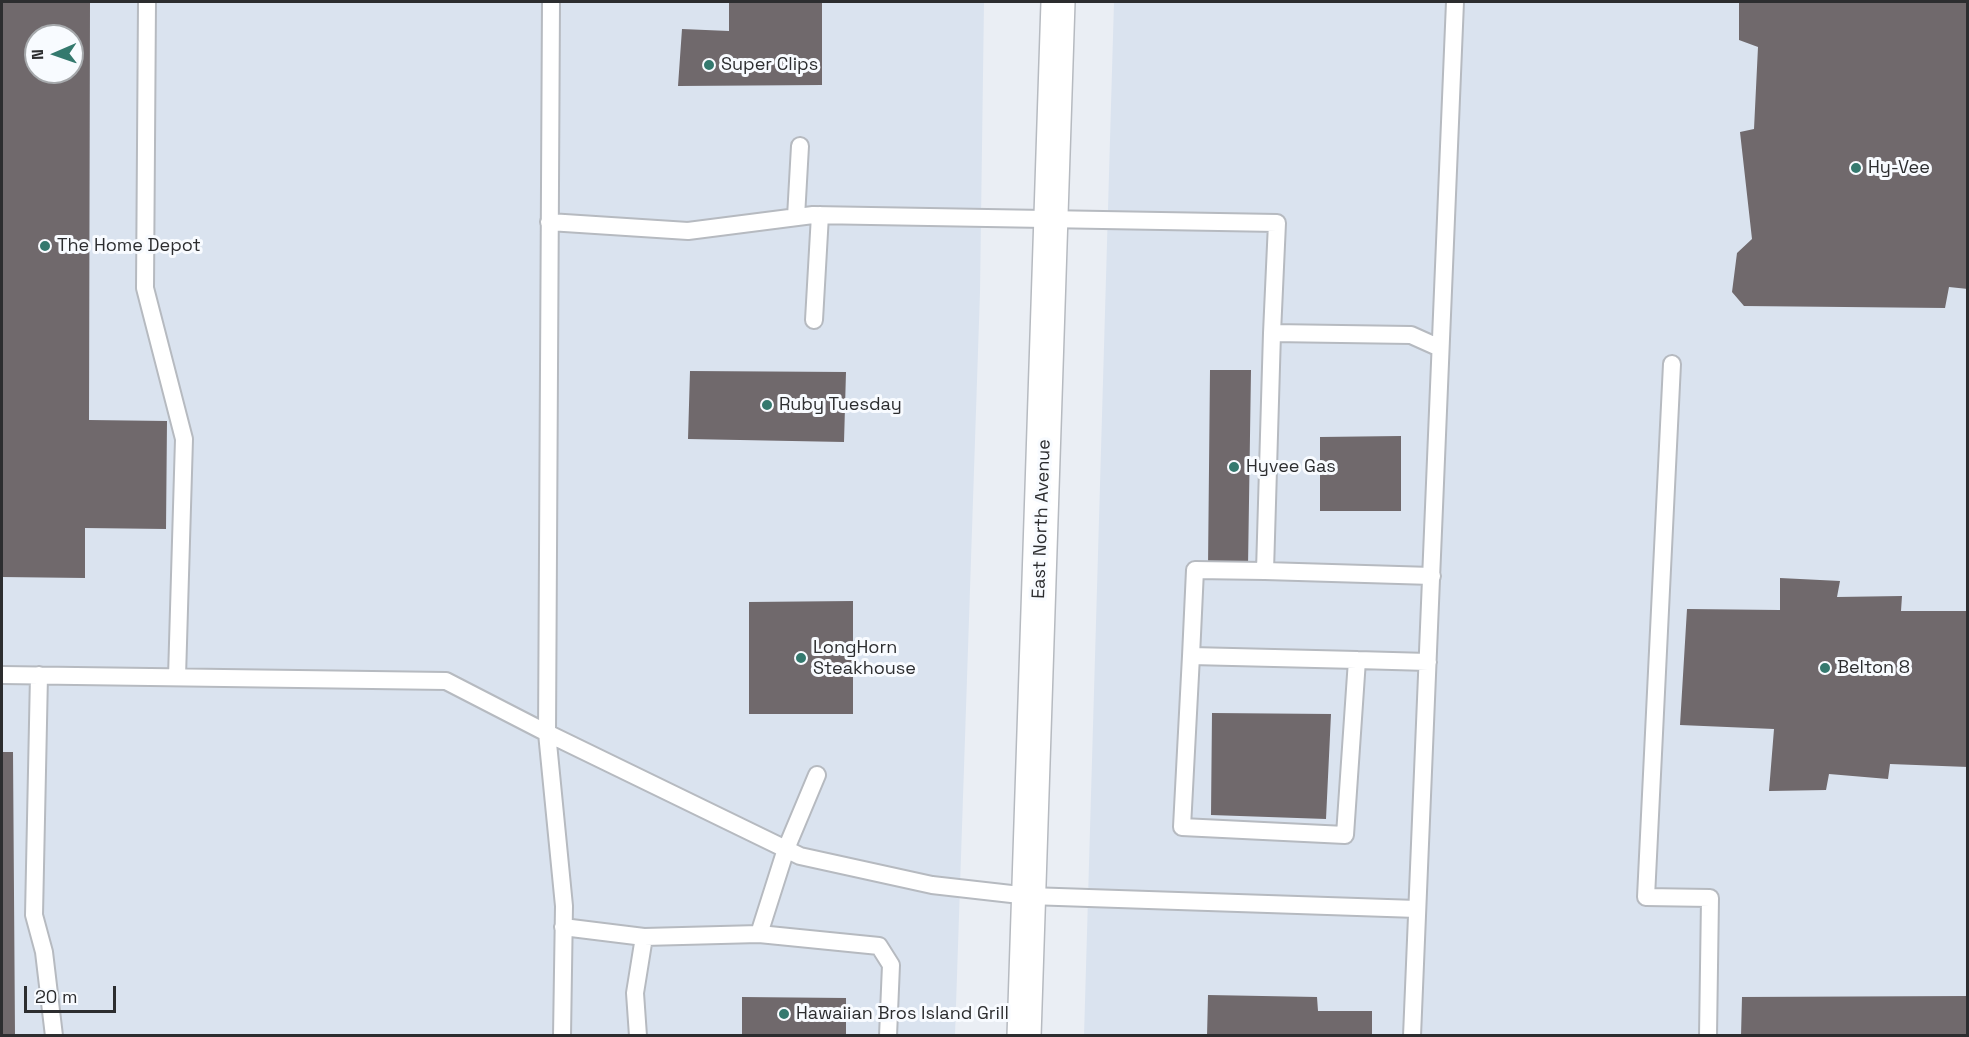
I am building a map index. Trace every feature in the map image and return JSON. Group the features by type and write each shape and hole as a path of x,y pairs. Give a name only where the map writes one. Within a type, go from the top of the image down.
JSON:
{"main road":[{"name":"East North Avenue","path":"1024,1035 1058,2"}],"lane":[{"path":"147,2 145,288 184,440 177,677"},
{"path":"551,2 547,734 564,906 562,1035"},
{"path":"1412,1035 1455,2"},
{"path":"796,217 800,146"},
{"path":"549,222 688,231 820,215 1277,223 1265,571"},
{"path":"814,320 820,215"},
{"path":"1272,333 1411,335 1440,348"},
{"path":"1672,364 1646,897 1710,898 1708,1035"},
{"path":"1357,660 1345,835 1182,827 1195,570 1431,576"},
{"path":"1191,656 1428,662"},
{"path":"2,675 446,681 547,734 800,856 932,885 1029,896 1417,909"},
{"path":"39,675 34,915 44,952 54,1035"},
{"path":"759,934 786,849 818,775"},
{"path":"563,927 644,937 759,934 879,946 891,965 888,1035"},
{"path":"638,1035 635,993 644,937"}],"shaded area":[{"path":"2,2 984,2 980,292 955,1035 2,1036"},
{"path":"1114,2 1967,2 1967,1035 1084,1036"}],"building":[{"name":"The Home Depot","path":"2,2 90,2 89,420 167,421 166,529 85,528 85,578 2,577"},
{"path":"729,2 822,2 822,85 678,86 682,29 729,31"},
{"name":"Hy-Vee","path":"1739,2 1968,2 1968,289 1949,287 1945,308 1744,306 1732,292 1737,253 1752,239 1740,132 1754,129 1758,47 1739,40"},
{"path":"1210,370 1251,370 1248,567 1208,567"},
{"name":"Ruby Tuesday","path":"690,371 846,372 844,442 688,439"},
{"path":"1401,436 1401,511 1320,511 1320,437"},
{"name":"Belton 8","path":"1780,578 1840,581 1837,597 1902,596 1901,611 1968,611 1968,767 1890,764 1888,779 1829,774 1826,790 1769,791 1774,729 1680,725 1687,609 1780,610"},
{"name":"LongHorn Steakhouse","path":"853,601 853,714 749,714 749,602"},
{"path":"1212,713 1331,714 1326,819 1211,815"},
{"path":"2,752 13,752 15,1036 2,1036"},
{"path":"1208,995 1317,997 1318,1011 1372,1011 1372,1036 1207,1036"},
{"path":"1968,996 1968,1036 1741,1036 1742,997"},
{"path":"742,997 846,998 846,1036 742,1036"}],"place":[{"name":"Super Clips","path":"709,65"},
{"name":"Hy-Vee","path":"1856,168"},
{"name":"The Home Depot","path":"45,246"},
{"name":"Ruby Tuesday","path":"767,405"},
{"name":"Hyvee Gas","path":"1234,467"},
{"name":"LongHorn Steakhouse","path":"801,658"},
{"name":"Belton 8","path":"1825,668"},
{"name":"Hawaiian Bros Island Grill","path":"784,1014"}]}
